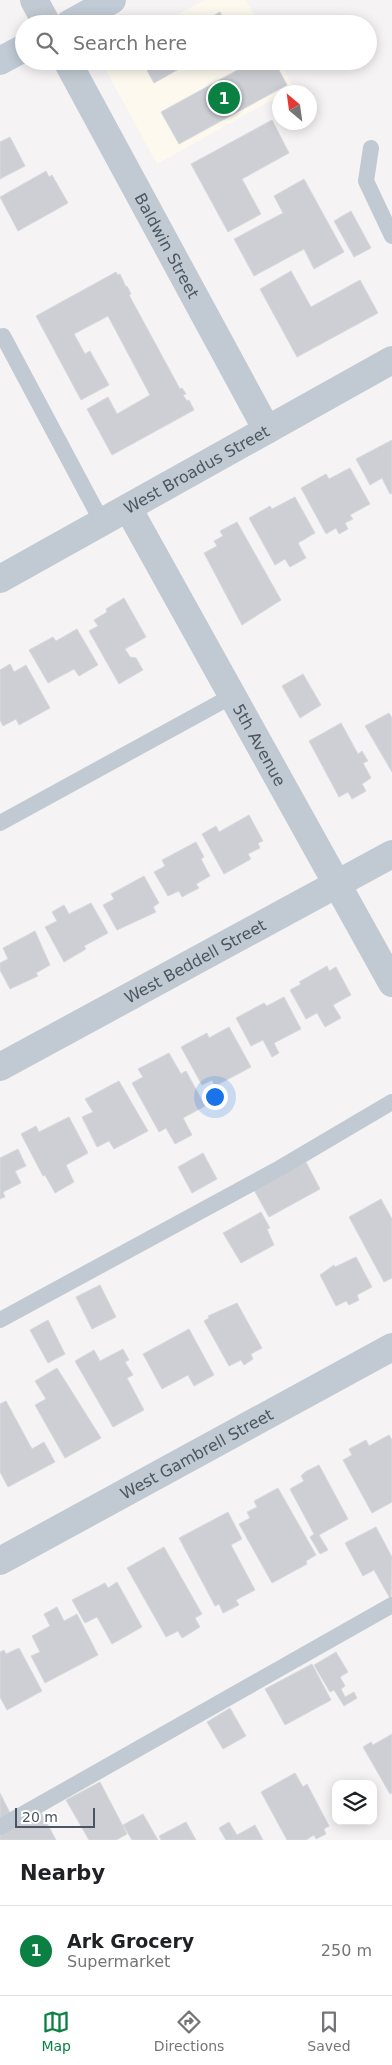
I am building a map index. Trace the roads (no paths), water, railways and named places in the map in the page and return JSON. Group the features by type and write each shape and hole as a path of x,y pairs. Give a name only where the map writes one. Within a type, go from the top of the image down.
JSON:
{"main road":[{"path":"85,15 112,0"},
{"path":"0,61 15,53"}],"street":[{"path":"34,0 42,15"},
{"name":"Baldwin Street","path":"72,70 267,430"},
{"name":"West Broadus Street","path":"0,579 392,360"},
{"name":"5th Avenue","path":"128,508 392,983"},
{"name":"West Beddell Street","path":"0,1067 392,854"},
{"name":"West Gambrell Street","path":"0,1561 392,1347"}],"lane":[{"path":"371,148 366,181 392,236"},
{"path":"3,336 102,522"},
{"path":"0,823 232,696"},
{"path":"0,1320 280,1168 392,1102"},
{"path":"0,1827 392,1605"}],"place":[{"name":"Ark Grocery","path":"224,98"}]}
